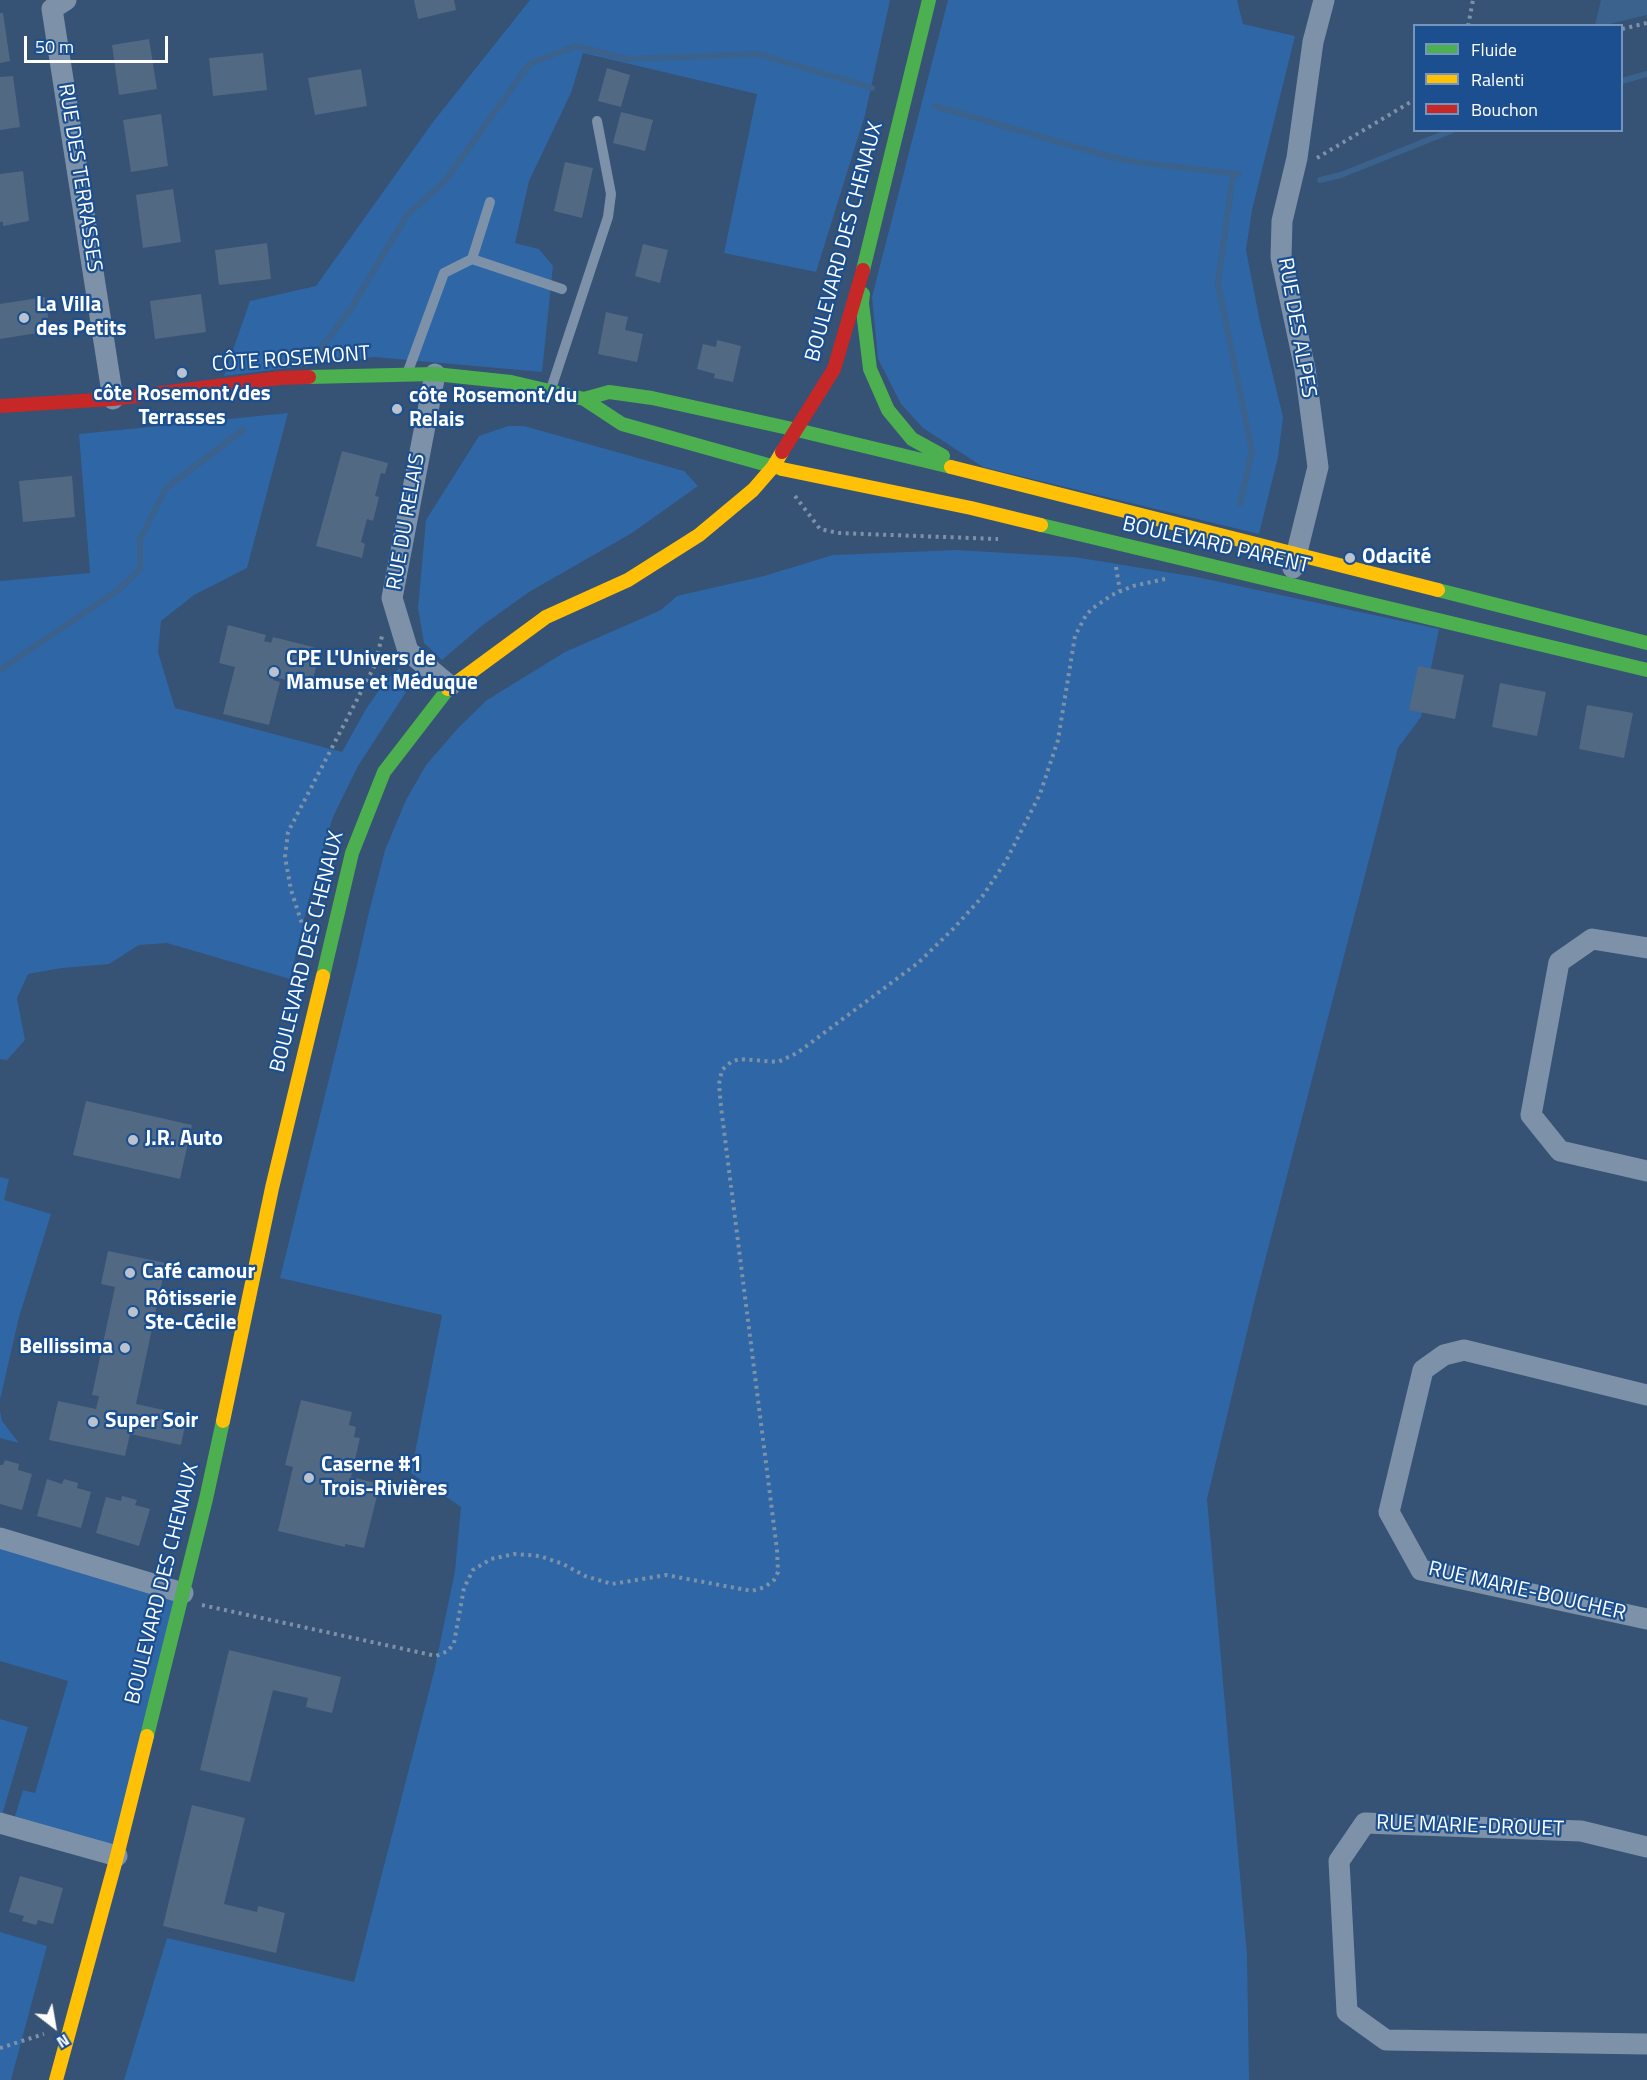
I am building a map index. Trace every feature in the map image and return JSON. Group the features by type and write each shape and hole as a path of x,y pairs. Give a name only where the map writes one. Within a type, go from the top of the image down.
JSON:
{"street":[{"name":"RUE DES TERRASSES","path":"66,0 52,9 113,399"},
{"name":"BOULEVARD DES CHENAUX","path":"56,2080 117,1857 206,1499 272,1188 323,968 352,853 384,772 450,686 546,616 628,580 699,535 753,490 773,466 834,369 865,264 929,0"},
{"name":"RUE DES ALPES","path":"1289,585 1318,467 1305,369 1281,257 1282,221 1293,172 1313,42 1324,0"},
{"path":"865,264 862,303 870,369 888,410 912,439 974,472"},
{"name":"CÔTE ROSEMONT","path":"0,406 113,399 280,378 435,374 512,382 584,399 622,424 773,466"},
{"name":"RUE DU RELAIS","path":"435,374 392,598 408,651 450,686"},
{"name":"CÔTE ROSEMONT","path":"584,399 609,392 652,398 797,430"},
{"name":"BOULEVARD PARENT","path":"797,430 974,472 1647,643"},
{"name":"BOULEVARD PARENT","path":"773,466 1030,523 1647,670"},
{"path":"1647,948 1592,939 1559,962 1531,1115 1560,1151 1647,1171"},
{"name":"RUE MARIE-BOUCHER","path":"1647,1395 1464,1350 1444,1356 1422,1370 1389,1512 1421,1570 1647,1619"},
{"path":"0,1538 183,1593"},
{"path":"0,1822 117,1857"},
{"name":"RUE MARIE-DROUET","path":"1647,1847 1581,1832 1365,1823 1339,1861 1347,2012 1386,2040 1647,2044"}],"lane":[{"path":"550,391 609,217 611,194 597,121"},
{"path":"472,259 489,202"},
{"path":"406,374 444,273 472,259 562,290"}],"path":[{"path":"1468,24 1473,0"},
{"path":"1623,28 1647,23"},
{"path":"1293,172 1413,101"},
{"path":"794,494 820,529 838,533 996,540 1030,523"},
{"path":"183,1593 205,1607 436,1656 448,1651 454,1643 464,1588 473,1570 491,1559 514,1554 540,1556 585,1576 612,1584 666,1575 752,1591 765,1587 774,1580 778,1569 777,1550 721,1107 719,1084 722,1070 726,1065 739,1059 778,1062 797,1053 918,963 954,928 982,897 1006,861 1040,794 1058,740 1076,636 1086,615 1092,608 1112,595 1133,586 1169,578"},
{"path":"323,968 302,924 291,890 285,857 288,832 375,665 384,632"},
{"path":"0,2048 70,2026"}],"shaded area":[{"path":"530,0 890,0 865,115 816,272 724,253 757,94 583,53 571,93 529,181 515,243 539,249 553,266 542,372 374,357 224,376 250,301 316,286 433,122"},
{"path":"948,0 1237,0 1243,24 1295,36 1252,210 1246,250 1260,322 1283,417 1278,457 1259,534 983,467 923,428 901,404 878,359 872,297"},
{"path":"1601,0 1647,0 1647,15 1609,24 1595,24"},
{"path":"288,413 247,568 194,595 161,621 158,652 175,708 342,752 366,709 386,680 400,668 406,692 358,766 333,817 309,898 290,979 167,943 139,945 109,964 28,974 17,998 25,1040 7,1060 0,1059 0,581 90,573 79,434"},
{"path":"508,426 524,426 684,471 698,486 632,533 529,592 483,625 442,660 424,643 418,608 426,520 479,436"},
{"path":"957,550 1074,557 1197,577 1439,629 1421,717 1398,748 1255,1299 1207,1499 1247,1955 1249,2080 124,2080 167,1938 354,1982 434,1672 455,1571 461,1507 411,1473 442,1315 280,1278 385,850 406,800 426,765 459,727 487,700 565,652 661,610 677,596 764,576 833,555"},
{"path":"0,1177 9,1179 4,1200 51,1214 19,1317 0,1400"},
{"path":"0,1411 2,1421 19,1443 0,1438"},
{"path":"0,1538 183,1593 117,1856 12,1826 23,1790 35,1793 68,1681 0,1661"},
{"path":"0,1719 28,1727 0,1822"},
{"path":"0,1932 47,1946 11,2080 0,2080"}],"building":[{"path":"414,0 454,0 456,10 418,19"},
{"path":"0,13 3,13 10,61 0,63"},
{"path":"149,39 157,89 119,95 112,45"},
{"path":"263,53 267,90 213,96 209,58"},
{"path":"607,68 630,75 621,107 598,101"},
{"path":"361,69 367,106 315,115 308,78"},
{"path":"13,76 20,127 0,130 0,77"},
{"path":"621,112 653,120 645,151 613,143"},
{"path":"161,114 168,166 131,172 123,120"},
{"path":"565,162 593,168 582,218 554,211"},
{"path":"23,171 29,221 3,226 3,222 0,222 0,174"},
{"path":"173,189 181,242 143,248 136,195"},
{"path":"267,243 271,279 219,285 215,250"},
{"path":"643,244 668,250 660,283 635,276"},
{"path":"201,294 206,332 155,339 150,301"},
{"name":"La Villa des Petits","path":"45,297 50,331 0,339 0,304"},
{"path":"606,312 628,317 625,330 643,334 637,362 598,354"},
{"path":"717,340 741,346 733,382 714,378 715,374 697,369 703,344 716,347"},
{"path":"342,451 388,463 385,474 381,473 375,496 379,497 373,521 367,519 361,542 365,544 362,558 316,546"},
{"path":"72,476 75,517 23,522 19,481"},
{"name":"CPE L'Univers de Mamuse et Méduque","path":"228,625 266,635 264,641 271,643 273,637 321,649 311,686 274,677 273,680 280,682 269,725 223,714 235,667 219,663"},
{"path":"1418,666 1464,675 1455,719 1409,710"},
{"path":"1500,683 1546,692 1537,736 1492,727"},
{"path":"1587,705 1633,713 1624,758 1579,749"},
{"name":"J.R. Auto","path":"86,1101 192,1125 180,1179 73,1155"},
{"path":"108,1251 166,1263 136,1404 187,1415 181,1445 130,1434 125,1456 49,1440 58,1401 96,1409 99,1396 92,1395 115,1287 101,1284"},
{"path":"301,1400 352,1412 349,1425 356,1427 354,1437 360,1438 351,1477 380,1484 364,1548 345,1544 345,1547 278,1531 293,1467 285,1465"},
{"path":"5,1460 19,1464 18,1470 32,1474 22,1510 0,1504 0,1465 3,1465"},
{"path":"47,1479 62,1484 64,1479 78,1483 77,1488 91,1492 81,1528 37,1516"},
{"path":"122,1496 137,1500 135,1505 150,1509 139,1546 96,1533 106,1497 121,1501"},
{"path":"229,1650 341,1677 332,1713 306,1707 308,1698 273,1690 250,1782 200,1770"},
{"path":"192,1805 245,1818 224,1904 257,1912 258,1906 285,1913 276,1953 163,1926"},
{"path":"20,1876 63,1888 53,1924 38,1920 36,1925 22,1921 24,1916 9,1912"}],"waterway":[{"path":"318,352 350,310 407,215 445,181 530,63 576,46 628,59 758,54 872,88"},
{"path":"1623,81 1647,74"},
{"path":"935,106 1135,162 1239,174"},
{"path":"1320,180 1341,175 1448,132"},
{"path":"1233,173 1218,284 1252,451 1240,504"},
{"path":"0,670 118,590 140,569 140,539 166,488 243,430"}],"traffic: fast":[{"path":"863,270 929,0"},
{"path":"863,294 862,303 870,369 888,410 912,439 943,456"},
{"path":"309,377 435,374 511,382 584,399 622,424 782,469"},
{"path":"584,399 609,392 652,398 951,467"},
{"path":"1041,525 1647,670"},
{"path":"1438,590 1647,643"},
{"path":"323,976 352,853 384,772 448,689"},
{"path":"147,1736 223,1421"}],"traffic: slow":[{"path":"448,689 546,617 628,580 699,535 753,490 773,467 782,452"},
{"path":"951,467 1438,590"},
{"path":"782,469 971,508 1041,525"},
{"path":"223,1421 272,1188 323,976"},
{"path":"56,2080 147,1736"}],"traffic: jam":[{"path":"782,452 834,369 863,270"},
{"path":"0,406 113,399 280,378 309,377"}],"place":[{"name":"La Villa des Petits","path":"24,318"},
{"name":"côte Rosemont/des Terrasses","path":"182,373"},
{"name":"côte Rosemont/du Relais","path":"397,409"},
{"name":"Odacité","path":"1350,558"},
{"name":"CPE L'Univers de Mamuse et Méduque","path":"274,672"},
{"name":"J.R. Auto","path":"133,1140"},
{"name":"Café camour","path":"130,1273"},
{"name":"Rôtisserie Ste-Cécile","path":"133,1312"},
{"name":"Bellissima","path":"125,1348"},
{"name":"Super Soir","path":"93,1422"},
{"name":"Caserne #1 Trois-Rivières","path":"309,1478"}]}
